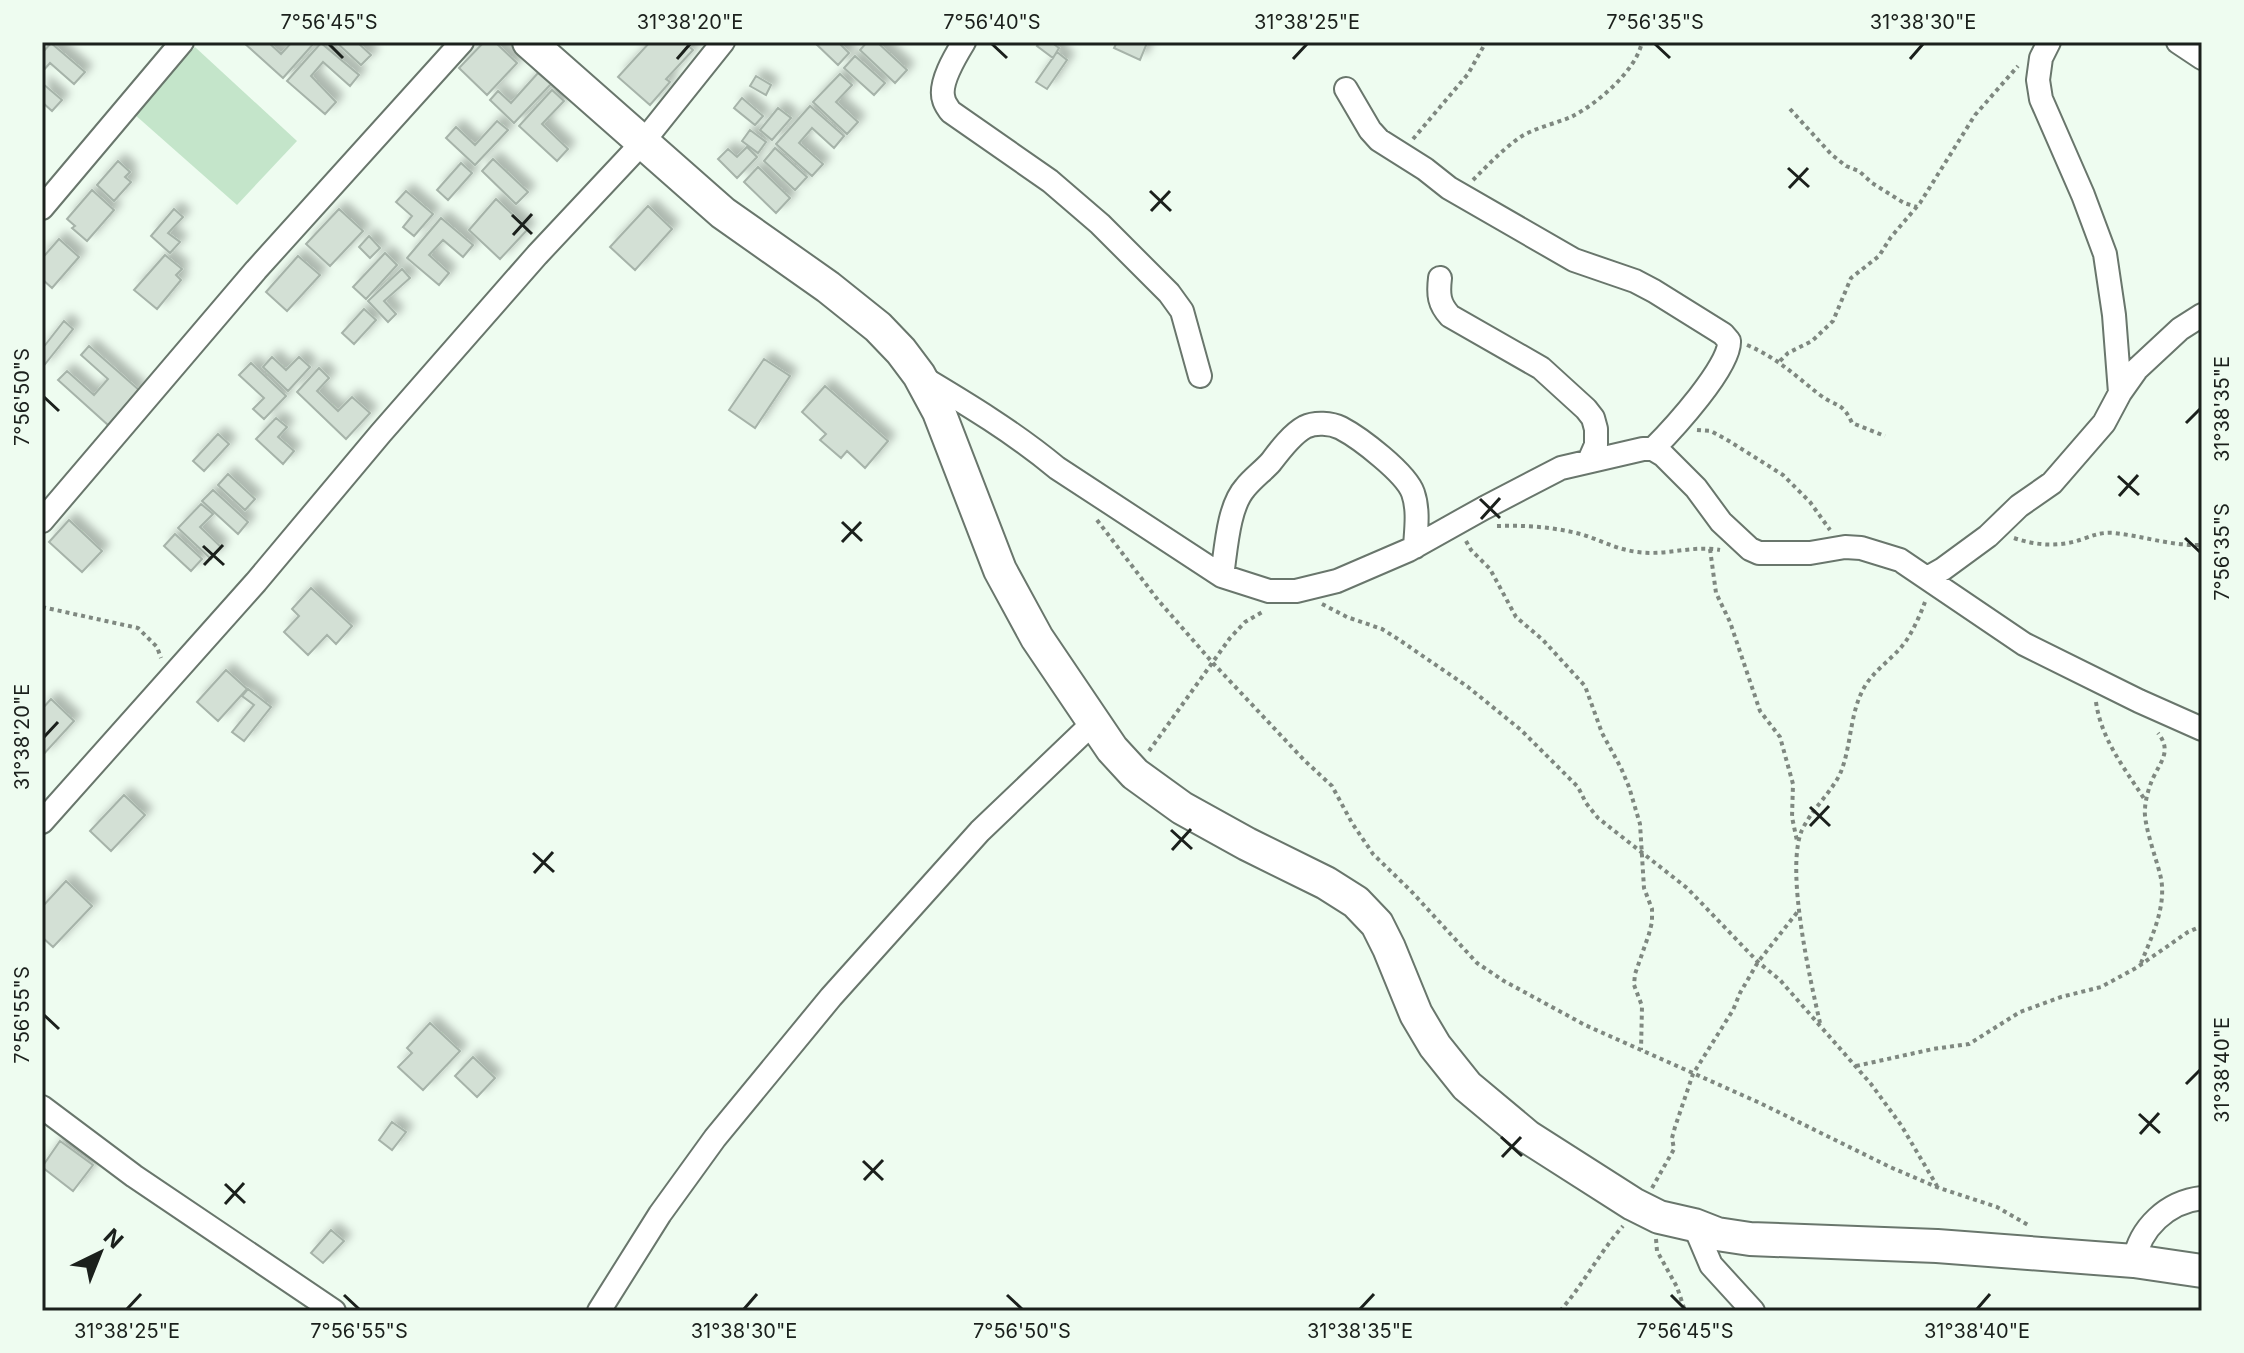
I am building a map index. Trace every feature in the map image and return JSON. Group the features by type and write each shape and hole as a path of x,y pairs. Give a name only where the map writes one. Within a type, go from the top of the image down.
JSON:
{"street":[{"path":"42,208 182,42"},
{"path":"42,521 256,270 462,42"},
{"path":"529,42 723,213 828,287 878,327 901,351 919,375 939,412 1000,570 1037,638 1112,749 1135,774 1182,808 1326,883 1356,902 1377,924 1416,1014 1435,1046 1467,1086 1528,1137 1650,1213 1717,1234 1750,1239 1937,1246 2134,1261 2202,1271"},
{"path":"42,822 537,255 643,142 723,42"},
{"path":"964,42 942,90 951,112 1050,181 1100,224 1169,293 1182,311 1200,376"},
{"path":"2049,42 2041,58 2038,80 2041,99 2105,254 2114,315 2120,393"},
{"path":"2178,42 2202,58"},
{"path":"919,375 1222,576 1269,591 1300,590 1337,581 1457,527 1561,468 1653,449 1674,428 1728,355 1730,349 1726,337 1654,291 1635,281 1574,260 1460,194 1379,140 1346,89"},
{"path":"1440,278 1438,293 1441,306 1450,316 1541,368 1586,409 1596,429 1596,445 1589,461"},
{"path":"1929,580 2052,483 2104,423 2137,369 2180,329 2202,315"},
{"path":"1222,576 1237,501 1244,489 1307,426 1322,424 1340,427 1390,463 1403,477 1413,491 1416,504 1415,547"},
{"path":"1653,449 1696,488 1740,542 1759,553 1810,553 1845,547 1861,548 1900,560 2024,644 2202,729"},
{"path":"599,1311 660,1214 715,1138 831,997 980,831 1093,723"},
{"path":"42,1107 134,1176 334,1311"},
{"path":"2134,1261 2144,1232 2157,1218 2181,1204 2202,1198"},
{"path":"1694,1225 1711,1265 1753,1311"}],"path":[{"path":"1400,154 1468,74 1486,42"},
{"path":"1460,194 1520,137 1590,106 1616,84 1640,53 1642,42"},
{"path":"1780,361 1788,353 1812,341 1833,321 1851,278 1879,256 1917,207 1975,115 2019,65"},
{"path":"1790,109 1846,166 1859,171 1883,191 1917,207"},
{"path":"1726,337 1780,361 1820,395 1846,409 1852,423 1885,436"},
{"path":"1674,428 1711,431 1764,462 1783,475 1810,502 1834,533 1861,548"},
{"path":"1094,516 1158,600 1212,662 1332,786 1373,854 1477,963 1585,1025 1760,1103 1890,1167 1939,1188 1997,1207 2034,1229"},
{"path":"1490,526 1529,525 1583,535 1638,552 1660,554 1710,549 1736,554 1759,553"},
{"path":"1457,527 1471,550 1490,569 1516,617 1543,640 1585,686 1634,804 1640,824 1644,888 1652,909 1652,922 1634,985 1642,1006 1641,1050"},
{"path":"1988,536 2012,537 2044,546 2080,540 2099,533 2113,533 2156,542 2202,545"},
{"path":"1710,549 1716,593 1730,622 1760,711 1775,729 1783,747 1793,784 1792,817 1798,843"},
{"path":"1820,1025 1808,973 1800,910 1796,857 1798,843 1802,829 1840,773 1850,727 1865,685 1907,641 1920,616 1929,580"},
{"path":"1135,774 1212,662 1245,622 1300,590 1331,610 1382,629 1468,687 1521,730 1578,787 1598,818 1687,888 1758,962 1780,980 1856,1066 1901,1125 1939,1188"},
{"path":"42,607 138,628 157,647 161,658 162,688"},
{"path":"2093,678 2099,719 2107,741 2146,802"},
{"path":"2140,966 2162,901 2160,871 2144,811 2149,788 2165,757 2164,740 2156,728 2159,709"},
{"path":"1685,1311 1677,1287 1657,1251 1650,1213 1671,1155 1675,1127 1693,1074 1733,1010 1758,962 1800,910"},
{"path":"1856,1066 1969,1044 2020,1012 2101,987 2202,926"},
{"path":"1560,1311 1620,1229 1650,1213"}],"green space":[{"path":"195,47 297,141 237,205 134,114"}],"building":[{"path":"243,42 268,42 281,54 292,42 315,42 283,78"},
{"path":"336,42 357,42 371,55 361,65"},
{"path":"484,42 495,42 517,63 487,95 459,68"},
{"path":"650,42 684,42 693,50 666,79 670,82 650,105 618,77"},
{"path":"814,42 838,42 849,53 838,65"},
{"path":"867,42 877,42 907,70 895,83 860,50"},
{"path":"1040,42 1051,42 1059,48 1053,58 1037,46"},
{"path":"1117,42 1147,43 1140,60 1114,48"},
{"path":"51,43 85,72 74,84 50,63 42,72 42,53"},
{"path":"321,43 359,75 350,86 323,62 311,76 336,102 325,114 287,81"},
{"path":"1057,52 1067,60 1047,89 1036,82"},
{"path":"855,56 885,83 874,95 844,68"},
{"path":"538,73 551,84 514,123 490,100 498,91 511,103"},
{"path":"840,74 852,85 836,102 858,122 847,134 813,102"},
{"path":"756,76 771,85 766,95 750,86"},
{"path":"42,83 62,100 52,111 42,102"},
{"path":"552,90 564,101 542,124 568,149 557,161 519,126"},
{"path":"742,98 763,116 755,125 734,108"},
{"path":"810,106 844,136 834,148 812,128 799,143 823,164 812,176 776,144"},
{"path":"778,108 791,118 772,140 760,130"},
{"path":"497,121 508,130 475,165 446,138 456,127 475,145"},
{"path":"750,130 766,142 758,153 742,141"},
{"path":"747,147 757,157 737,178 718,159 728,149 737,157"},
{"path":"775,148 807,177 795,190 764,161"},
{"path":"493,159 528,192 516,204 482,171"},
{"path":"118,161 130,172 125,177 131,182 114,201 97,185"},
{"path":"461,163 472,173 448,200 437,190"},
{"path":"758,167 790,198 776,213 744,182"},
{"path":"92,190 114,210 87,241 67,219"},
{"path":"406,191 433,214 414,236 403,227 412,216 396,202"},
{"path":"496,199 528,229 500,259 469,230"},
{"path":"648,206 672,229 635,270 610,247"},
{"path":"174,209 183,217 168,233 180,242 170,253 151,236"},
{"path":"339,209 363,231 330,266 306,244"},
{"path":"441,218 473,245 463,257 443,240 429,255 449,273 439,285 407,258"},
{"path":"369,236 380,248 370,258 359,247"},
{"path":"59,239 79,257 52,288 42,279 42,252 45,255"},
{"path":"385,253 397,265 366,299 353,287"},
{"path":"165,255 182,269 176,275 181,280 157,309 134,290"},
{"path":"298,256 320,275 287,311 266,292"},
{"path":"402,269 410,278 384,301 396,314 388,322 368,301"},
{"path":"364,309 376,320 354,344 342,333"},
{"path":"64,321 73,329 42,368 42,349"},
{"path":"89,346 139,390 108,425 58,380 67,371 94,395 108,379 81,355"},
{"path":"272,357 286,370 299,357 310,367 288,391 263,367"},
{"path":"764,359 790,376 755,428 729,410"},
{"path":"251,363 286,396 264,419 253,409 264,398 239,375"},
{"path":"319,368 329,378 317,391 338,411 352,397 370,413 346,439 297,392"},
{"path":"825,386 888,441 865,468 847,451 841,458 820,440 826,434 802,412"},
{"path":"276,418 287,427 278,437 294,451 283,464 256,439"},
{"path":"218,434 229,444 204,471 193,461"},
{"path":"228,474 255,499 245,510 218,485"},
{"path":"213,490 248,522 238,534 202,501"},
{"path":"201,504 213,514 200,527 221,547 211,559 178,528"},
{"path":"69,520 102,551 82,572 49,542"},
{"path":"175,534 202,559 191,571 164,546"},
{"path":"311,588 352,626 336,644 327,635 308,655 284,632 299,616 292,609"},
{"path":"226,670 247,689 218,721 197,702"},
{"path":"248,689 271,707 244,741 232,732 254,705 242,696"},
{"path":"51,699 74,721 42,756 42,709"},
{"path":"124,795 145,815 111,851 90,831"},
{"path":"66,881 92,906 53,947 42,937 42,907"},
{"path":"430,1023 460,1051 423,1090 398,1067 412,1053 407,1048"},
{"path":"473,1057 495,1078 477,1097 455,1076"},
{"path":"392,1122 406,1132 392,1150 379,1140"},
{"path":"60,1141 93,1165 73,1191 42,1167"},
{"path":"331,1230 344,1241 323,1263 311,1253"}]}
